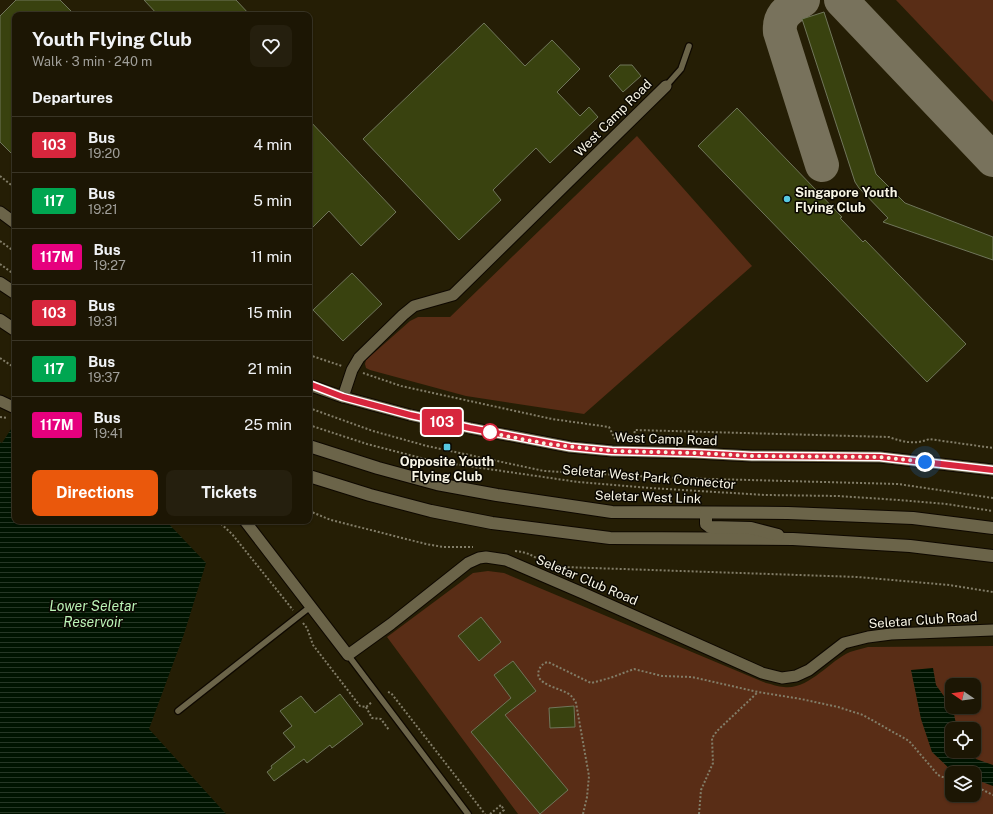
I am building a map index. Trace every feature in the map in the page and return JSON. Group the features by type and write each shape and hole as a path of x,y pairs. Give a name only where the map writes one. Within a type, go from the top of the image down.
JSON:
{"main road":[{"path":"0,283 12,291"},
{"path":"0,320 12,328"},
{"name":"Seletar West Link","path":"312,447 378,468 437,484 496,495 612,512 788,513 913,518 993,528"},
{"path":"312,477 370,496 431,511 492,523 610,538 793,539 910,546 993,556"},
{"path":"706,513 706,524 710,527 751,528 793,539"}],"street":[{"name":"West Camp Road","path":"343,397 352,370 359,358 403,315 414,306 453,295 666,86"},
{"path":"0,212 12,221"},
{"name":"West Camp Road","path":"312,385 343,397 410,415 570,447 612,451 752,456 880,457 993,470"},
{"path":"0,401 12,407"},
{"path":"247,524 348,655"},
{"name":"Seletar Club Road","path":"348,655 391,624 468,563 479,558 486,557 506,560 762,673 782,678 796,676 809,670 844,643 868,636 905,633 993,630"}],"lane":[{"path":"666,86 681,69 689,46"},
{"path":"178,711 310,607"},
{"path":"348,655 468,814"}],"path":[{"path":"0,176 12,186"},
{"path":"0,241 12,250"},
{"path":"0,264 12,273"},
{"path":"312,356 408,388 552,419 609,427 613,438 616,440"},
{"path":"0,358 12,366"},
{"path":"312,409 373,431 427,446 544,471 675,478 898,484 993,498"},
{"name":"Seletar West Park Connector","path":"312,426 367,444 433,461 578,482 757,495 838,496 898,500 946,504 993,511"},
{"path":"628,440 634,440 635,430 791,433 889,437 912,443 922,442 929,439 993,448"},
{"path":"312,512 331,520 426,544 443,547 476,548"},
{"path":"511,550 525,552 534,555 541,562 563,567 858,577 949,585 993,592"},
{"path":"583,814 587,797 589,776 576,703 567,693 544,683 539,679 538,674 543,664 548,662 591,683 610,678 634,668 662,676 692,677 758,692 838,707 863,715 909,741 938,775 945,778"},
{"path":"699,814 701,790 713,763 712,738 717,731 758,692"},
{"path":"366,707 372,718 381,719 389,730"},
{"path":"981,789 993,795"},
{"path":"490,814 501,805 504,810 499,814"}],"shaded area":[{"path":"896,0 993,0 993,102"},
{"path":"637,136 752,266 584,414 466,396 366,368 366,360 410,321 418,317 450,317"},
{"path":"488,571 504,573 766,683 782,687 793,687 802,684 810,680 842,656 852,651 868,647 993,646 993,814 518,814 387,637 473,573"}],"water":[{"name":"Lower Seletar Reservoir","path":"12,428 12,524 169,524 206,563 184,634 149,729 226,814 0,814 0,442 2,443"},
{"path":"933,668 936,685 945,698 945,714 954,714 956,722 945,722 945,758 975,758 993,765 993,786 981,782 981,766 947,766 932,752 921,719 911,670"}],"building":[{"path":"16,0 60,0 72,12 12,12 12,154 0,142 0,16"},
{"path":"144,0 236,0 247,12 155,12"},
{"path":"824,12 876,174 905,203 993,237 993,260 883,222 888,218 859,188 855,182 802,19"},
{"path":"484,23 525,66 552,40 580,69 557,92 580,116 589,107 598,117 550,163 536,148 493,190 501,200 459,240 363,139"},
{"path":"620,65 632,65 641,76 623,92 609,76"},
{"name":"Singapore Youth Flying Club","path":"737,108 842,217 840,218 863,242 865,240 966,344 927,382 698,146"},
{"path":"312,123 396,212 361,246 329,211 312,228"},
{"path":"352,273 382,304 343,341 313,310"},
{"path":"481,617 501,642 479,661 458,636"},
{"path":"513,661 536,691 505,715 568,790 540,814 471,732 511,698 494,675"},
{"path":"340,694 363,724 332,748 330,745 307,763 304,759 274,781 267,772 272,768 271,766 295,747 283,733 292,726 280,711 301,696 315,713"},
{"path":"574,706 575,727 550,728 549,708"}],"taxiway":[{"path":"803,0 789,9 783,16 780,32 822,165"},
{"path":"841,0 993,160"}],"bus line":[{"name":"103","path":"312,385 343,397 410,415 548,444 570,447 612,451 752,456 880,457 993,470"}],"place":[{"name":"Singapore Youth Flying Club","path":"787,199"},
{"name":"Opposite Youth Flying Club","path":"447,447"}],"route":[{"path":"490,432 485,432 548,444 612,451 752,456 880,457 925,462"}]}
